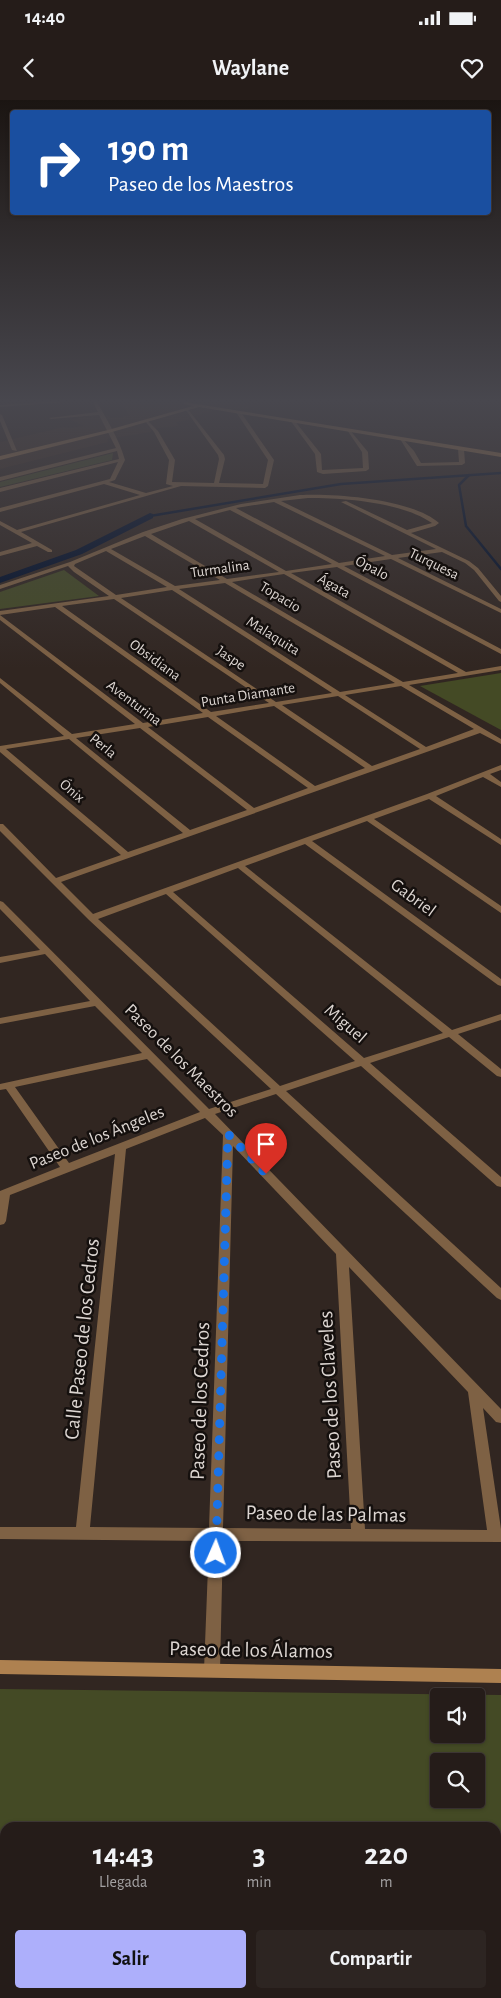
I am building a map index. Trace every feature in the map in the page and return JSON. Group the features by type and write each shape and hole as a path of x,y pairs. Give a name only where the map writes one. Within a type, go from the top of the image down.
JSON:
{"main road":[{"name":"Paseo de los Álamos","path":"0,1667 501,1676"}],"street":[{"path":"0,510 76,491"},
{"path":"131,491 146,495"},
{"path":"0,531 13,530 161,491"},
{"path":"0,587 72,563 145,532 230,508 301,496 337,498 400,506 436,523 407,532"},
{"path":"337,498 444,550 476,569 501,600"},
{"name":"Turquesa","path":"275,500 501,611"},
{"name":"Ópalo","path":"230,508 501,652"},
{"name":"Ágata","path":"190,519 466,674"},
{"path":"0,523 50,551"},
{"name":"Topacio","path":"145,532 501,742"},
{"path":"0,554 37,544"},
{"name":"Malaquita","path":"106,549 173,588 425,748"},
{"name":"Turmalina","path":"0,613 444,550"},
{"name":"Jaspe","path":"72,563 71,566 76,571 370,768"},
{"name":"Obsidiana","path":"56,605 313,788"},
{"name":"Aventurina","path":"0,618 252,810"},
{"name":"Punta Diamante","path":"0,748 501,668"},
{"name":"Perla","path":"0,680 190,833"},
{"path":"55,881 480,730"},
{"name":"Ónix","path":"0,748 126,856"},
{"path":"92,918 430,796 501,767"},
{"path":"484,774 501,785"},
{"path":"430,796 501,843"},
{"path":"368,818 501,910"},
{"path":"0,826 92,918 501,1294"},
{"name":"Gabriel","path":"306,841 501,982"},
{"path":"239,865 501,1074"},
{"name":"Miguel","path":"167,891 501,1183"},
{"name":"Paseo de los Maestros","path":"1,907 48,951 149,1056 228,1134 501,1418"},
{"path":"0,960 48,951"},
{"path":"0,1021 98,1002"},
{"name":"Paseo de los Ángeles","path":"2,1194 207,1113 451,1035 501,1017"},
{"path":"66,1169 4,1086 149,1056"},
{"name":"Paseo de los Cedros","path":"212,1670 228,1134"},
{"name":"Calle Paseo de los Cedros","path":"82,1534 121,1148"},
{"path":"0,1221 2,1194"},
{"name":"Paseo de los Claveles","path":"342,1253 358,1536"},
{"path":"474,1391 498,1536"},
{"name":"Paseo de las Palmas","path":"0,1533 498,1536"}],"green space":[{"path":"64,570 99,596 0,609 0,592"},
{"path":"501,673 501,730 420,686"},
{"path":"0,1689 430,1694 430,1743 485,1743 485,1695 501,1695 501,1822 0,1822"}],"waterway":[{"path":"150,516 302,491"},
{"path":"460,491 466,526 501,569"},
{"path":"0,580 79,552 150,516"}],"route":[{"path":"216,1553 228,1134 266,1174"}]}
